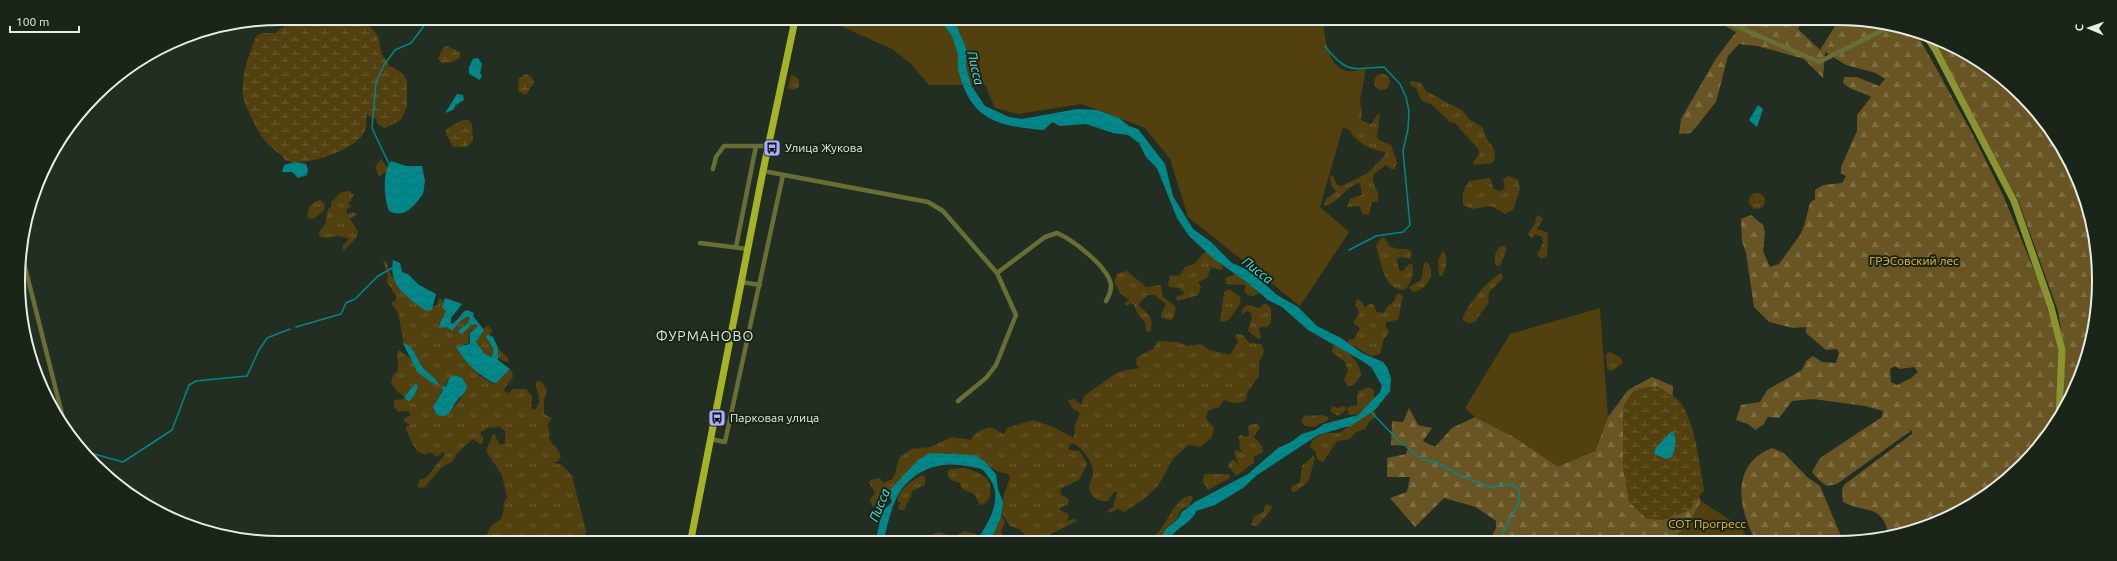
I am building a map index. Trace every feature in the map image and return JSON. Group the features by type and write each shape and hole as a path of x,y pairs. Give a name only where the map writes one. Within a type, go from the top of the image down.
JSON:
{"main road":[{"path":"692,536 768,146 794,25"},
{"path":"1931,43 1939,56 2017,208 2051,307 2062,350 2060,405"}],"street":[{"path":"1736,25 1819,62 1884,30"},
{"path":"713,169 716,157 724,146 768,146"},
{"path":"736,247 756,146"},
{"path":"763,171 928,202 943,211 997,273 1016,315 996,365 986,378 958,401"},
{"path":"710,439 725,442 783,175"},
{"path":"997,273 1045,237 1057,233 1071,239 1089,255 1107,275 1111,284 1111,292 1106,301"},
{"path":"700,243 748,249"},
{"path":"26,270 61,412"},
{"path":"741,282 760,285"}],"green space":[{"path":"286,25 370,26 378,36 382,55 390,66 401,72 407,80 407,107 400,121 384,128 378,124 376,119 367,115 364,133 359,139 340,151 329,156 306,162 287,161 284,159 269,145 256,128 245,104 243,92 244,75 248,58 257,35 263,33 275,33"},
{"path":"838,25 1324,25 1328,50 1335,63 1346,71 1366,69 1354,132 1343,127 1320,207 1349,232 1300,306 1188,217 1170,159 1145,128 1082,104 1018,114 995,108 985,85 929,85 910,63 892,49"},
{"name":"ГРЭСовский лес","path":"1723,25 1801,25 1798,29 1820,50 1836,25 1870,27 1903,34 1920,39 1972,133 2003,195 2039,282 2061,350 2056,411 2049,422 2029,449 2005,473 1978,493 1950,510 1919,522 1887,531 1882,518 1878,514 1843,502 1842,489 1845,484 1912,434 1912,430 1837,484 1827,486 1812,472 1820,458 1882,417 1883,411 1865,406 1813,399 1792,401 1779,418 1768,417 1763,425 1755,430 1748,424 1736,420 1741,405 1760,402 1767,390 1802,370 1806,361 1813,356 1822,362 1836,363 1839,353 1837,349 1826,350 1806,333 1806,327 1793,328 1769,322 1754,307 1746,253 1742,241 1741,219 1751,215 1763,225 1765,233 1763,251 1770,267 1779,264 1800,235 1810,203 1815,199 1815,190 1823,185 1842,183 1846,176 1841,173 1841,167 1857,131 1857,115 1871,97 1847,86 1843,83 1844,77 1857,77 1879,86 1885,79 1876,73 1846,65 1825,52 1823,78 1804,59 1757,46 1739,44 1728,56 1716,102 1691,133 1679,134 1681,119 1715,60 1736,32","holes":["1895,366 1900,369 1914,367 1918,372 1911,378 1897,385 1891,382 1890,369"]},
{"path":"1934,44 1964,59 1992,78 2005,88 2029,112 2058,153 2073,183 2087,231 2090,247 2092,280 2090,314 2083,347 2073,378 2064,398 2064,350 2058,311 2018,200"},
{"path":"446,46 460,52 460,58 452,62 442,63 438,59 442,50"},
{"path":"526,74 532,77 534,83 526,95 518,91 519,78"},
{"path":"1382,74 1389,79 1390,82 1385,89 1382,90 1375,85 1374,82 1379,75"},
{"path":"791,75 795,76 799,80 799,87 794,90 788,88"},
{"path":"1412,81 1421,83 1426,91 1463,111 1469,119 1482,127 1488,141 1494,149 1495,158 1492,163 1474,165 1473,162 1479,155 1478,149 1455,123 1450,122 1432,105 1421,100 1416,88 1411,86 1409,83"},
{"path":"1360,102 1362,111 1361,120 1369,124 1372,123 1377,115 1380,114 1377,137 1379,140 1391,145 1397,163 1394,169 1391,169 1386,165 1374,174 1373,181 1379,197 1378,201 1372,202 1369,215 1363,214 1359,206 1347,207 1350,199 1362,195 1360,183 1350,187 1337,200 1328,205 1324,205 1326,199 1336,192 1331,184 1330,175 1333,176 1337,185 1342,186 1368,173 1385,155 1385,152 1369,147 1359,141 1348,128 1357,103"},
{"path":"463,120 469,120 472,125 473,141 466,147 453,147 446,134 446,129"},
{"path":"381,159 389,170 379,176 375,167"},
{"path":"1509,176 1518,180 1520,189 1513,210 1505,214 1491,206 1472,209 1463,205 1463,192 1469,181 1490,178 1494,189 1500,191 1505,188 1503,179"},
{"path":"349,191 354,195 348,204 352,206 347,209 346,212 348,214 354,212 357,214 350,219 358,232 356,238 343,251 343,246 349,239 339,236 323,238 318,234 325,224 328,209 331,207 331,202 342,192"},
{"path":"1754,193 1760,193 1765,198 1763,207 1760,209 1754,209 1749,204 1749,198"},
{"path":"320,200 325,204 324,210 315,218 309,219 308,210 314,203"},
{"path":"1539,215 1543,219 1537,229 1548,233 1547,256 1541,259 1537,254 1543,243 1542,237 1536,234 1532,238 1528,234 1535,223 1536,217"},
{"path":"1382,237 1385,238 1389,246 1398,249 1408,249 1412,253 1410,259 1401,257 1396,259 1400,271 1403,271 1409,264 1412,264 1413,267 1412,278 1409,285 1404,290 1397,289 1391,285 1384,273 1376,246"},
{"path":"1504,246 1507,248 1500,266 1497,266 1495,264 1495,255 1499,247"},
{"path":"1206,251 1221,263 1223,269 1220,270 1211,267 1207,278 1198,282 1201,287 1198,295 1178,301 1176,299 1177,296 1183,295 1184,292 1179,288 1170,287 1168,285 1170,276 1180,275 1185,267 1194,264"},
{"path":"1443,251 1446,256 1445,270 1442,276 1439,276 1438,260"},
{"path":"383,261 386,261 391,276 431,308 437,305 439,299 442,299 447,314 438,326 440,328 449,325 450,331 453,331 457,322 468,316 471,318 468,324 460,329 460,332 472,324 478,324 477,327 470,332 468,344 457,346 480,376 493,384 509,370 512,371 513,377 504,389 505,392 508,393 513,389 526,389 532,396 531,408 534,410 539,403 536,381 542,382 547,390 544,399 544,414 552,418 547,426 550,432 549,438 559,451 561,457 557,462 551,462 562,465 572,476 586,531 585,536 486,536 491,526 501,519 504,510 503,505 507,497 502,475 486,451 494,434 500,445 505,443 505,431 500,427 488,428 480,433 483,437 483,443 480,444 473,439 457,453 453,461 442,467 425,487 419,488 417,485 420,480 426,478 445,454 443,452 436,457 432,453 423,454 417,451 406,429 406,427 410,425 404,421 404,418 410,416 410,413 408,411 398,412 394,406 394,400 403,399 404,396 398,392 391,383 393,375 398,371 397,352 399,350 411,359 419,371 404,345 398,312 391,303 396,300 396,296 387,282 388,276","holes":["456,375 462,379 467,389 453,409 443,416 435,403 448,380"]},
{"path":"1427,262 1431,271 1429,280 1422,288 1412,292 1409,287 1421,280 1424,264"},
{"path":"1127,271 1146,287 1161,285 1163,297 1176,307 1173,319 1162,318 1161,315 1166,304 1154,295 1147,295 1139,304 1151,319 1151,330 1149,332 1146,331 1145,322 1138,315 1134,305 1131,303 1126,306 1125,303 1129,300 1120,293 1114,281 1118,273"},
{"path":"1501,273 1503,278 1489,292 1488,304 1475,322 1469,323 1463,321 1466,310 1477,295 1490,281"},
{"path":"1235,274 1260,291 1259,293 1253,296 1247,295 1244,290 1246,285 1226,284 1225,278"},
{"path":"1229,289 1239,296 1241,302 1229,320 1223,322 1220,321 1224,292"},
{"path":"1398,293 1403,296 1398,320 1386,322 1386,327 1389,332 1384,339 1380,354 1371,356 1348,343 1348,340 1354,339 1360,328 1354,324 1354,321 1359,313 1355,305 1357,299 1360,300 1365,307 1373,304 1377,312 1384,313 1387,307 1394,301"},
{"path":"1264,304 1267,304 1271,308 1271,323 1267,327 1261,327 1259,329 1261,338 1258,339 1248,331 1252,318 1250,312 1247,311 1242,314 1241,311 1246,305 1260,308"},
{"path":"1600,308 1608,417 1595,451 1557,466 1514,437 1475,417 1465,408 1510,334"},
{"path":"488,326 492,330 491,334 488,334 490,339 506,356 509,363 498,358 489,358 478,346 476,340 482,329"},
{"path":"1237,334 1243,335 1249,343 1262,344 1264,352 1259,363 1259,376 1248,391 1246,400 1240,403 1235,403 1224,400 1219,407 1208,411 1206,419 1214,428 1212,437 1200,447 1188,445 1173,459 1158,486 1144,499 1124,512 1118,509 1109,513 1108,510 1113,507 1117,492 1114,492 1108,501 1099,500 1094,497 1089,489 1093,475 1091,463 1086,455 1073,443 1070,444 1068,450 1080,451 1087,464 1079,480 1060,489 1061,495 1069,499 1068,505 1061,507 1060,510 1068,514 1069,517 1066,521 1075,519 1077,521 1047,536 1027,536 1019,529 1010,526 1001,512 1002,501 1010,477 1008,474 996,471 986,464 948,460 900,480 882,511 875,510 870,501 875,493 869,482 880,478 883,483 892,479 895,474 899,458 911,449 930,447 952,437 971,440 977,433 986,428 994,429 1004,434 1007,428 1033,420 1054,427 1073,438 1075,432 1074,427 1080,413 1072,408 1068,400 1074,399 1081,405 1084,396 1118,372 1139,368 1136,363 1137,357 1153,349 1158,341 1177,342 1188,346 1200,344 1210,350 1230,355 1238,342 1235,336"},
{"path":"1336,345 1353,357 1358,365 1361,375 1354,385 1348,386 1344,380 1348,371 1345,362 1332,352 1333,346"},
{"path":"1610,352 1620,357 1623,362 1617,368 1610,371 1607,369 1606,354"},
{"path":"1652,377 1673,386 1672,413 1688,479 1701,501 1689,524 1676,536 1492,536 1496,528 1496,521 1476,507 1444,498 1415,527 1390,498 1407,492 1410,477 1387,477 1387,458 1406,454 1408,446 1391,445 1392,421 1403,422 1409,408 1418,425 1432,428 1423,441 1435,447 1452,428 1475,417 1514,437 1558,466 1595,451 1608,417 1628,390"},
{"path":"1657,386 1680,402 1690,421 1699,457 1704,490 1690,510 1664,520 1647,519 1629,502 1623,468 1624,405 1635,389"},
{"path":"1368,387 1374,390 1374,399 1358,414 1349,415 1347,409 1357,405 1359,391"},
{"path":"1332,406 1337,408 1343,406 1346,407 1346,410 1338,416 1330,411"},
{"path":"1375,411 1376,416 1369,422 1365,429 1356,432 1350,439 1337,441 1323,462 1318,460 1315,451 1310,447 1314,439 1326,433 1340,433 1353,422"},
{"path":"1322,415 1328,417 1328,420 1314,427 1305,426 1301,421 1304,416"},
{"path":"1257,423 1260,427 1254,437 1262,446 1263,452 1254,457 1254,463 1236,475 1228,466 1231,460 1234,460 1239,466 1234,452 1237,450 1242,452 1239,446 1240,443 1238,437 1240,435 1246,437 1249,435 1248,426"},
{"path":"1772,448 1784,453 1807,477 1820,486 1841,536 1754,536 1745,515 1742,502 1742,488 1744,476 1749,465 1759,455"},
{"path":"1313,456 1315,458 1308,482 1293,492 1291,489 1292,486 1300,482 1302,466"},
{"path":"964,468 978,473 988,480 991,488 989,497 984,504 980,505 974,494 962,489 960,483 951,480 947,474 949,469"},
{"path":"1205,474 1227,474 1230,475 1230,478 1208,490 1202,480"},
{"path":"922,475 925,476 925,485 912,491 905,510 899,510 898,507 901,502 898,502 898,498 900,493 906,486"},
{"path":"1191,496 1193,498 1189,506 1181,510 1177,519 1170,525 1163,536 1155,536 1163,526 1173,509 1186,497"},
{"name":"СОТ Прогресс","path":"1701,501 1741,527 1746,536 1676,536 1689,524"},
{"path":"1267,504 1272,507 1271,510 1257,526 1251,525 1254,517 1264,511"},
{"path":"1000,515 1004,519 1005,523 1001,531 1002,536 992,536"},
{"path":"964,531 976,534 978,536 958,536 958,534"},
{"path":"939,532 949,536 932,536 933,534"}],"water":[{"path":"944,25 956,25 966,48 966,67 971,85 985,106 1009,117 1022,119 1077,109 1097,110 1119,118 1129,126 1138,129 1165,164 1173,196 1193,229 1211,242 1232,263 1250,271 1277,295 1298,307 1317,326 1341,338 1362,353 1383,362 1387,367 1391,378 1390,391 1375,410 1352,425 1318,435 1257,475 1243,488 1215,505 1196,511 1191,519 1172,536 1162,536 1166,529 1178,519 1182,512 1195,502 1248,474 1278,448 1291,442 1302,434 1315,430 1324,424 1358,415 1380,392 1382,386 1372,368 1308,330 1282,307 1268,300 1248,283 1214,259 1189,236 1177,218 1157,168 1146,157 1139,143 1128,135 1113,133 1086,124 1060,126 1052,122 1044,130 1013,126 1000,123 979,111 971,102 964,89 958,71 958,55 953,38"},
{"path":"478,58 482,64 480,73 482,75 480,80 469,74 469,67 473,59"},
{"path":"457,94 463,95 464,100 456,105 453,110 445,113"},
{"path":"1758,105 1763,109 1757,127 1749,120"},
{"path":"391,161 406,166 422,166 425,181 423,194 420,199 409,210 400,213 389,211 386,199 385,179 388,166"},
{"path":"294,162 306,164 308,170 307,175 298,178 292,172 282,172 284,165"},
{"path":"393,260 400,263 402,272 408,274 419,285 436,294 432,310 426,311 406,296 396,284 392,269"},
{"path":"445,298 462,304 451,318 451,324 467,310 474,313 473,316 484,330 476,342 485,354 491,357 493,354 493,349 486,337 488,334 493,337 498,348 498,360 510,369 497,382 494,383 477,372 467,363 456,346 467,345 470,343 470,333 477,327 477,324 471,325 462,334 459,333 459,330 467,324 470,319 468,316 460,321 452,331 447,327 438,328 446,311 442,307"},
{"path":"403,343 411,347 421,365 438,382 439,385 434,384 417,372"},
{"path":"456,375 462,378 467,386 466,390 448,414 445,416 437,415 433,407 443,390 441,387 446,386 450,377"},
{"path":"415,384 418,386 415,394 409,401 406,400 405,396"},
{"path":"1673,432 1676,441 1672,457 1666,459 1654,454 1656,448 1669,433"},
{"path":"930,453 974,455 984,461 996,474 998,489 1003,502 1001,517 992,536 980,536 993,510 995,493 993,485 982,470 954,464 936,466 912,478 897,497 885,536 877,536 883,511 892,502 889,493 890,490 918,460"}],"waterway":[{"path":"389,164 372,128 376,82 384,65 395,50 411,43 425,25"},
{"path":"1325,46 1332,55 1350,68 1357,69 1384,67 1400,84 1406,97 1409,111 1408,129 1403,151 1410,225 1403,232 1376,236 1349,250"},
{"path":"296,327 341,314 346,303 355,299 378,276 392,268"},
{"path":"93,454 123,462 172,430 189,385 196,381 247,376 259,350 267,338 290,329"},
{"path":"1371,412 1397,439 1423,460 1436,462 1461,476 1490,487 1512,484 1519,490 1519,502 1501,536"}],"place":[{"name":"Улица Жукова","path":"772,148"},
{"name":"Парковая улица","path":"717,418"}],"district":[{"name":"ФУРМАНОВО","path":"705,336"}],"water label":[{"name":"Писса","path":"976,68"},
{"name":"Писса","path":"1258,270"},
{"name":"Писса","path":"879,505"}]}
